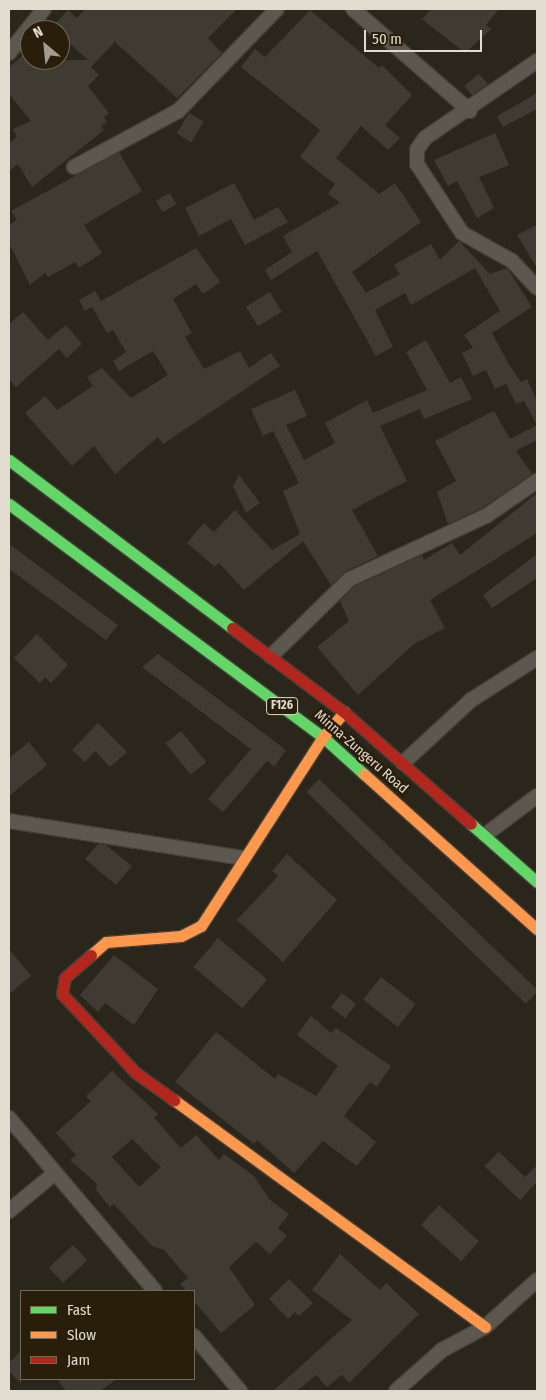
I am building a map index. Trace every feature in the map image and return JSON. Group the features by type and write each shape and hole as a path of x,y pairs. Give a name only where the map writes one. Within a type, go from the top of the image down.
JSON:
{"main road":[{"name":"Minna-Zungeru Road","path":"9,460 344,712 537,882"},
{"name":"Minna-Zungeru Road","path":"9,504 323,737 537,929"},
{"path":"344,712 323,737 192,934 106,942 65,978 61,987 65,1002 136,1073 485,1327"}],"street":[{"path":"9,54 44,9"},
{"path":"74,167 178,111 277,9"},
{"path":"353,9 470,111"},
{"path":"537,61 470,111 425,138 418,150 417,164 462,233 512,261 537,288"},
{"path":"271,656 350,579 486,516 537,480"},
{"path":"403,763 471,700 537,658"},
{"path":"485,835 537,796"},
{"path":"9,821 243,858"},
{"path":"9,1118 154,1290"},
{"path":"9,1212 55,1173"},
{"path":"396,1391 442,1350 485,1327 537,1280"},
{"path":"195,1337 236,1390"}],"building":[{"path":"85,9 237,9 208,38 222,53 177,98 115,42 91,67 99,75 88,86 109,113 104,117 107,122 101,126 104,130 32,187 18,164 9,171 9,143 17,137 13,129 31,121 9,94 9,67 20,58 20,70 70,70 70,60 88,60 70,44 70,20 59,20 68,10 77,18"},
{"path":"431,9 499,9 486,25 491,29 465,53 422,19"},
{"path":"310,10 379,68 382,65 412,95 385,125 400,138 388,150 361,126 336,158 379,194 395,183 421,222 352,272 366,293 400,274 394,265 431,244 440,260 459,241 490,274 507,268 532,307 492,333 508,363 521,382 527,379 537,401 537,425 524,401 516,404 506,384 495,389 486,370 473,376 462,353 473,348 464,335 500,311 475,268 411,305 405,293 375,310 393,347 376,356 317,251 271,280 265,270 292,252 283,236 340,203 328,194 335,184 300,157 320,130 241,67 255,49 265,57"},
{"path":"479,74 488,84 472,95 464,86"},
{"path":"537,93 537,109 503,127 497,116"},
{"path":"189,113 204,122 191,142 177,134"},
{"path":"495,133 509,165 479,177 494,208 477,218 457,181 448,186 434,160"},
{"path":"119,152 142,191 84,225 102,253 79,268 75,262 48,277 45,273 30,285 9,243 9,225 17,220 11,211"},
{"path":"234,183 254,220 278,207 288,222 245,245 231,219 199,236 185,208"},
{"path":"170,193 176,204 162,212 156,201"},
{"path":"537,225 537,268 517,235"},
{"path":"196,248 220,282 203,294 196,284 173,299 192,333 185,337 204,369 240,351 249,368 271,353 280,366 163,444 158,437 115,474 94,446 72,466 25,413 45,396 57,410 93,386 87,377 102,368 131,398 168,375 153,351 119,371 113,361 126,352 113,330 107,333 92,307 85,311 79,300 95,291 101,301"},
{"path":"270,292 282,312 258,326 246,306"},
{"path":"23,312 48,340 66,325 82,344 67,358 59,349 16,387 9,379 9,324"},
{"path":"426,340 450,383 461,377 472,399 424,419 420,409 380,426 407,481 352,510 378,556 346,571 331,585 303,541 244,590 219,563 215,567 187,543 204,523 214,532 235,510 272,550 300,534 283,491 299,483 273,431 263,436 251,409 295,390 307,416 286,425 304,460 335,443 325,423 367,400 373,413 427,390 406,352"},
{"path":"494,411 510,439 537,425 537,440 516,451 532,474 482,508 448,524 437,492 456,481 435,441"},
{"path":"239,475 260,503 246,513 233,486"},
{"path":"537,493 537,533 430,600 445,628 414,644 358,695 317,647 349,621 340,601 355,586 422,555 424,560 452,543 460,555"},
{"path":"9,544 118,625 106,640 9,569"},
{"path":"537,554 537,578 492,608 483,595"},
{"path":"37,634 68,665 51,683 45,677 40,683 14,658"},
{"path":"158,654 286,750 274,767 267,761 223,812 208,799 251,749 142,667"},
{"path":"98,723 127,752 110,767 95,751 85,762 72,750"},
{"path":"181,731 206,762 191,775 165,744"},
{"path":"29,742 47,765 9,796 9,758"},
{"path":"319,779 537,990 537,992 526,1004 306,792"},
{"path":"98,844 106,845 132,866 116,885 85,859"},
{"path":"287,854 337,900 283,962 237,920 278,876 272,871"},
{"path":"218,938 267,979 243,1008 194,967"},
{"path":"9,949 31,976 9,994"},
{"path":"114,955 158,989 134,1025 105,1003 98,1012 80,995"},
{"path":"381,977 416,1004 398,1027 363,1000"},
{"path":"342,993 356,1004 345,1018 331,1007"},
{"path":"311,1016 331,1033 336,1028 391,1066 377,1087 370,1082 344,1116 376,1142 357,1166 323,1141 294,1173 257,1140 254,1144 175,1082 216,1032 275,1079 278,1074 316,1096 338,1066 297,1035"},
{"path":"112,1071 158,1114 154,1118 181,1148 196,1135 219,1160 224,1154 254,1176 270,1200 289,1214 278,1228 287,1236 270,1254 256,1242 229,1267 255,1305 221,1333 195,1302 195,1290 185,1290 180,1284 188,1278 164,1250 152,1246 114,1204 110,1207 96,1190 97,1184 70,1160 76,1155 56,1133 91,1101 86,1096","holes":["132,1139 161,1167 139,1187 112,1157"]},
{"path":"499,1152 525,1177 537,1165 537,1182 520,1200 484,1166"},
{"path":"439,1205 479,1241 461,1261 421,1225"},
{"path":"73,1245 87,1260 63,1283 49,1268"},
{"path":"340,1254 380,1290 386,1283 419,1314 349,1383 342,1375 327,1387 316,1375 297,1391 273,1391 352,1320 312,1290"},
{"path":"289,1279 313,1303 299,1316 295,1312 288,1319 269,1299"},
{"path":"20,1352 21,1384 9,1371 9,1363"},
{"path":"58,1380 116,1380 100,1391 66,1391"}],"traffic: fast":[{"path":"9,460 232,628"},
{"path":"9,504 323,737 364,774"},
{"path":"471,824 537,882"}],"traffic: slow":[{"path":"91,955 106,942 181,936 201,926 323,737 344,712"},
{"path":"364,774 537,929"},
{"path":"174,1100 485,1327"}],"traffic: jam":[{"path":"232,628 344,712 471,824"},
{"path":"91,955 65,978 62,994 136,1073 174,1100"}]}
